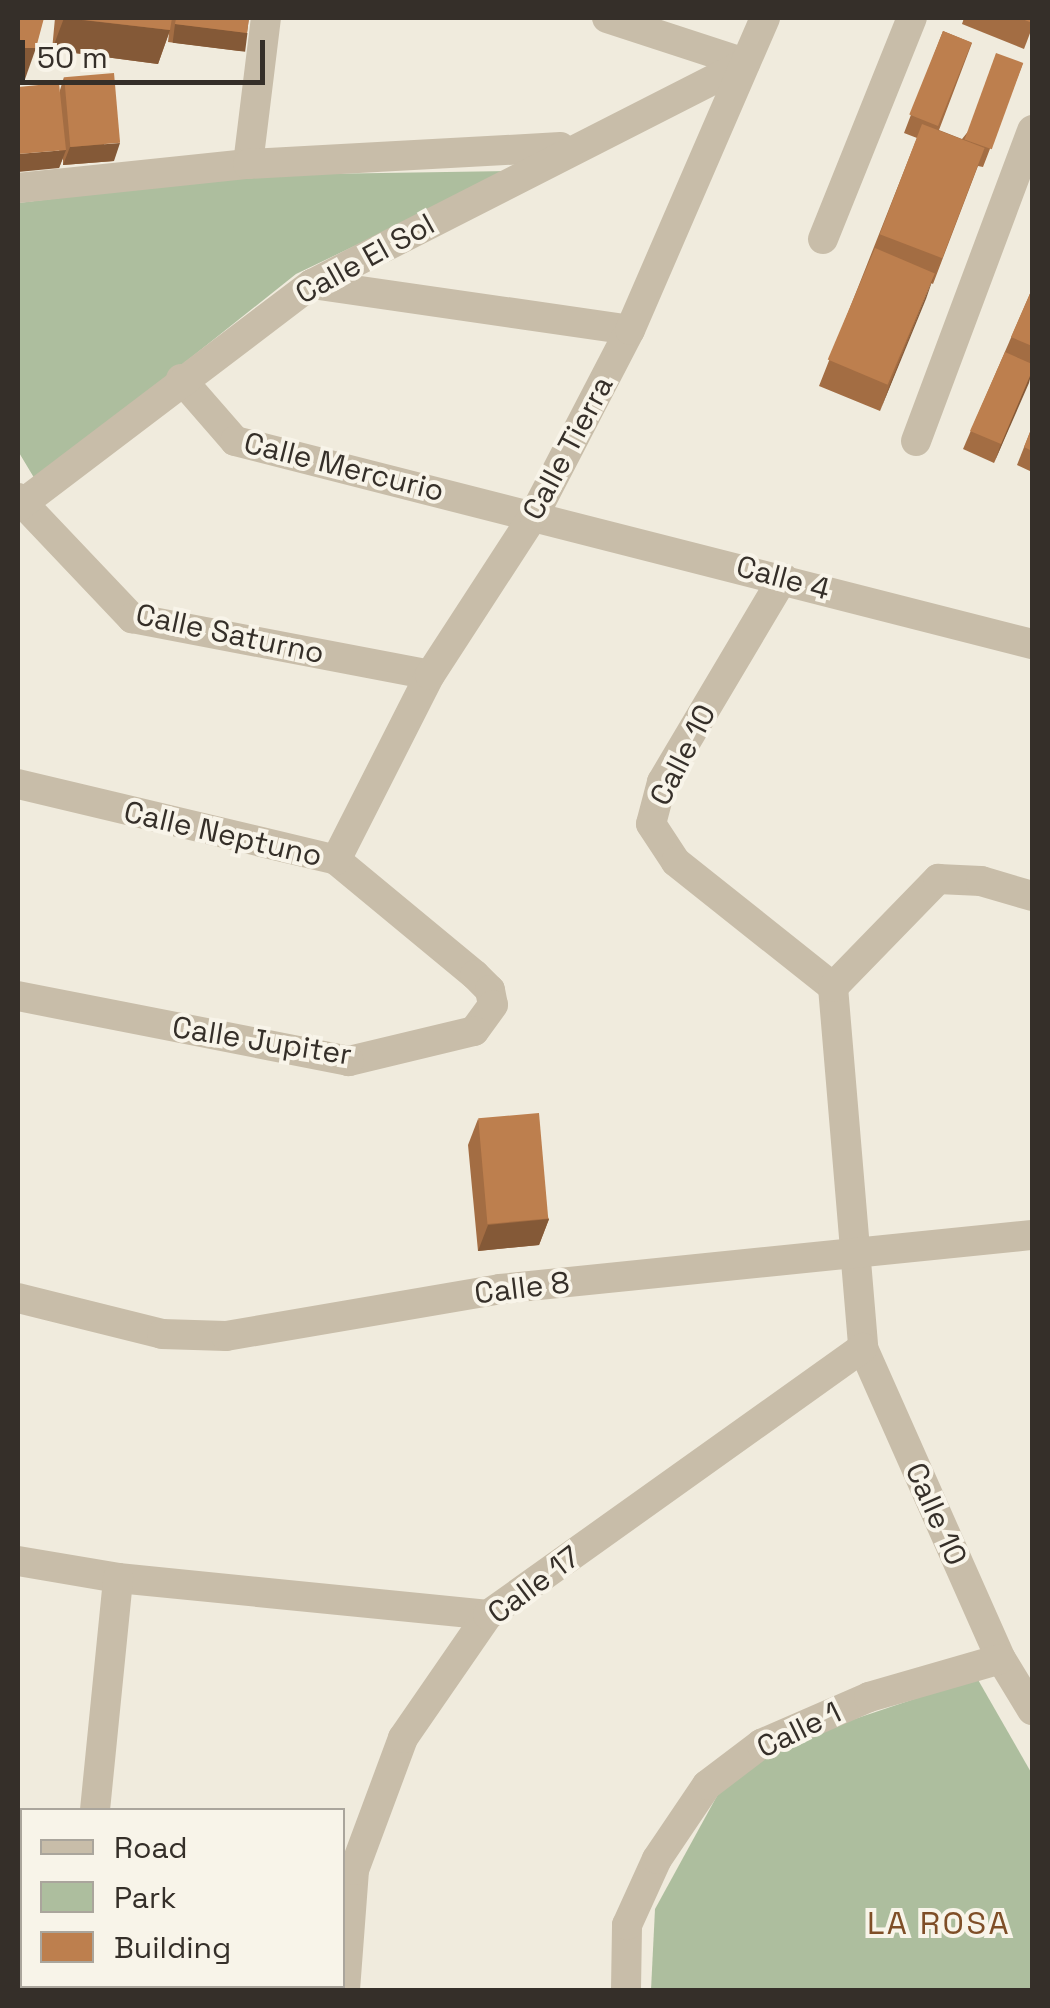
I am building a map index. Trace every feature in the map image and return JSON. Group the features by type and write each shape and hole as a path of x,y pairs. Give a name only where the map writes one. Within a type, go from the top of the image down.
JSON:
{"street":[{"path":"248,164 266,18"},
{"path":"606,18 745,64"},
{"name":"Calle Tierra","path":"336,860 430,675 534,515 630,330 765,18"},
{"path":"824,240 912,18"},
{"name":"Calle El Sol","path":"18,503 312,284 574,146 745,64"},
{"path":"916,442 1032,130"},
{"path":"18,188 248,164 574,146"},
{"path":"312,284 630,330"},
{"name":"Calle Mercurio","path":"181,378 235,442 534,515"},
{"name":"Calle Saturno","path":"18,503 132,618 430,675"},
{"name":"Calle 4","path":"534,515 1032,644"},
{"name":"Calle 10","path":"783,578 662,782 651,824 676,862 833,987 863,1348 1001,1658 1032,1710"},
{"name":"Calle Neptuno","path":"18,784 336,860 475,975 490,990 493,1005"},
{"path":"833,987 938,880 981,880 1032,896"},
{"name":"Calle Jupiter","path":"18,996 349,1061 474,1030 493,1005"},
{"name":"Calle 8","path":"18,1298 162,1334 226,1336 500,1289 1032,1235"},
{"name":"Calle 17","path":"345,1990 354,1870 403,1738 488,1615 863,1348"},
{"path":"18,1561 118,1578 488,1615"},
{"path":"95,1808 118,1578"},
{"name":"Calle 1","path":"626,1990 626,1925 657,1860 707,1785 779,1736 869,1697 1001,1658"}],"green space":[{"path":"511,171 296,274 36,481 18,451 18,203 250,175"},
{"path":"977,1678 1032,1774 1032,1990 651,1990 655,1909 723,1785 789,1741"}],"building":[{"path":"18,18 44,18 36,48 18,48"},
{"path":"68,18 172,18 170,30"},
{"path":"176,18 249,18 247,33 175,24"},
{"path":"943,31 972,43 938,126 909,114"},
{"path":"996,53 1023,63 992,149 965,139"},
{"path":"114,73 120,143 70,147 64,77"},
{"path":"59,83 66,150 18,154 18,87"},
{"path":"922,124 985,148 942,258 880,234"},
{"path":"875,248 935,273 888,385 828,359"},
{"path":"1032,289 1032,346 1011,337"},
{"path":"1005,352 1032,364 1032,371 1001,444 970,431"},
{"path":"1032,427 1032,451 1024,447"},
{"path":"539,1113 548,1219 487,1224 478,1118"}],"district":[{"name":"LA ROSA","path":"939,1923"}]}
